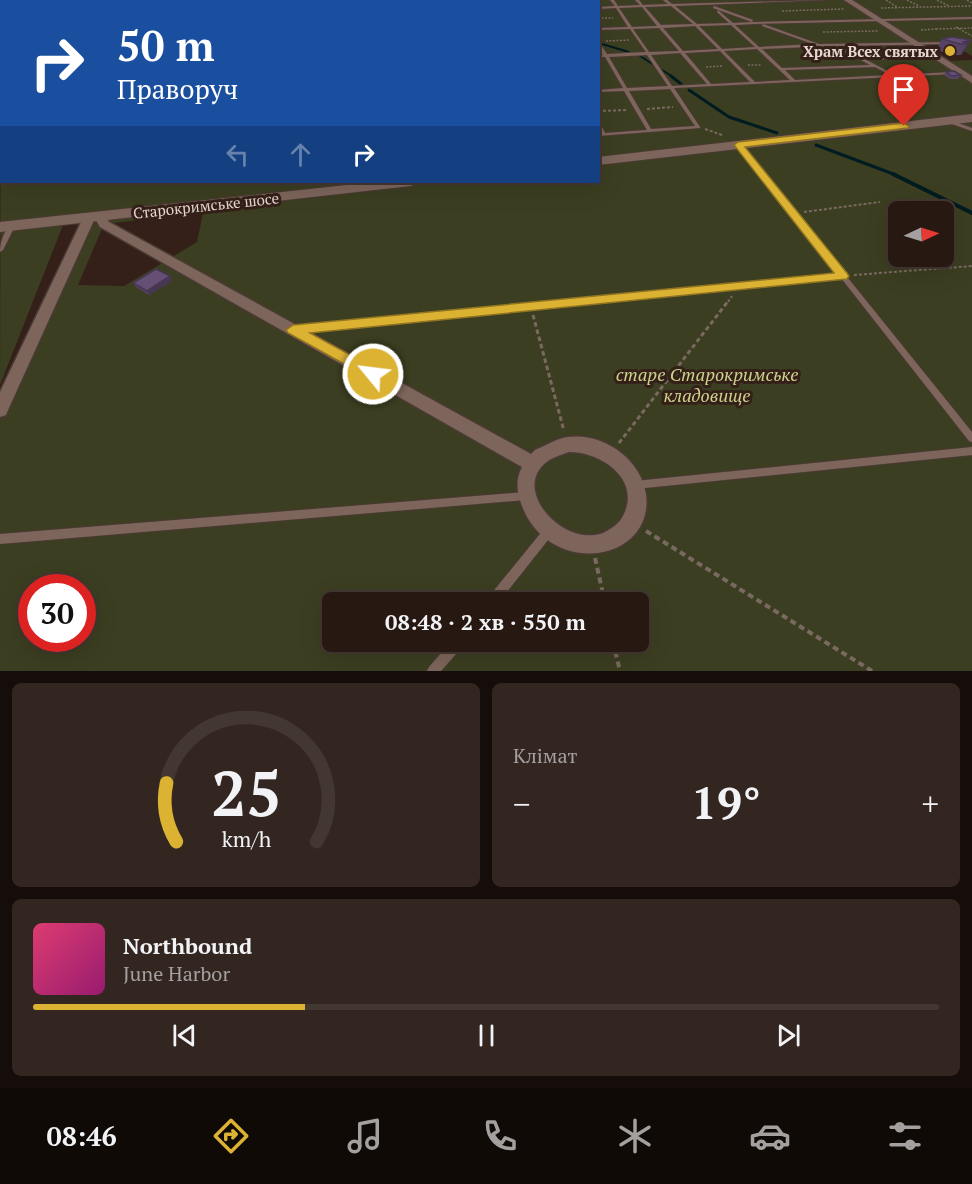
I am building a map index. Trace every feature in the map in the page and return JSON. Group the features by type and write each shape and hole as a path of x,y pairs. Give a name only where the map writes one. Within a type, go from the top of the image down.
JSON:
{"street":[{"path":"848,0 972,80"},
{"path":"600,160 972,118"},
{"name":"Старокримське шосе","path":"6,226 402,183"},
{"path":"0,410 95,217 533,464"},
{"path":"568,444 583,444 610,454 625,468 635,485 636,510 631,522 615,538 592,545 577,544 562,540 537,521 526,496 525,484 533,464 548,450 568,444"}],"lane":[{"path":"601,135 698,128 612,0"},
{"path":"637,0 710,85"},
{"path":"666,0 696,25 754,83"},
{"path":"707,0 794,81"},
{"path":"600,8 824,0"},
{"path":"712,5 755,23 819,45"},
{"path":"600,29 972,18"},
{"path":"600,56 819,45 949,43"},
{"path":"600,46 650,131"},
{"path":"836,46 894,76"},
{"path":"781,69 874,66"},
{"path":"600,91 960,73"},
{"path":"948,121 972,130"},
{"path":"738,145 972,438"},
{"path":"0,250 6,226"},
{"path":"293,330 843,276"},
{"path":"635,485 972,451"},
{"path":"0,539 526,496"},
{"path":"500,592 548,531"},
{"path":"433,671 450,652"}],"path":[{"path":"967,0 972,3"},
{"path":"776,11 972,6"},
{"path":"936,29 972,28"},
{"path":"823,32 896,31"},
{"path":"600,42 637,40"},
{"path":"864,59 937,58"},
{"path":"794,214 880,202"},
{"path":"843,276 972,266"},
{"path":"610,454 741,285"},
{"path":"530,305 568,444"},
{"path":"631,522 872,671"},
{"path":"592,545 603,592"},
{"path":"616,652 620,671"}],"green space":[{"name":"старе Старокримське кладовище","path":"600,0 972,0 972,56 952,44 923,45 947,61 972,60 972,671 0,671 0,410 89,218 65,220 0,385 1,183 600,183","holes":["203,213 197,242 124,286 78,285 104,224"]}],"building":[{"path":"952,37 971,40 963,42 967,44 960,44 942,39"},
{"path":"954,71 961,75 952,76 946,72"},
{"path":"156,269 170,276 147,291 133,283"}],"waterway":[{"path":"602,44 629,52"},
{"path":"640,56 673,77"},
{"path":"671,76 681,84"},
{"path":"689,90 729,117 777,133"},
{"path":"816,145 896,175"},
{"path":"893,174 972,213"}],"place":[{"name":"Храм Всех святых","path":"950,51"}],"route":[{"path":"373,374 293,330 843,276 738,145 904,126"}]}
